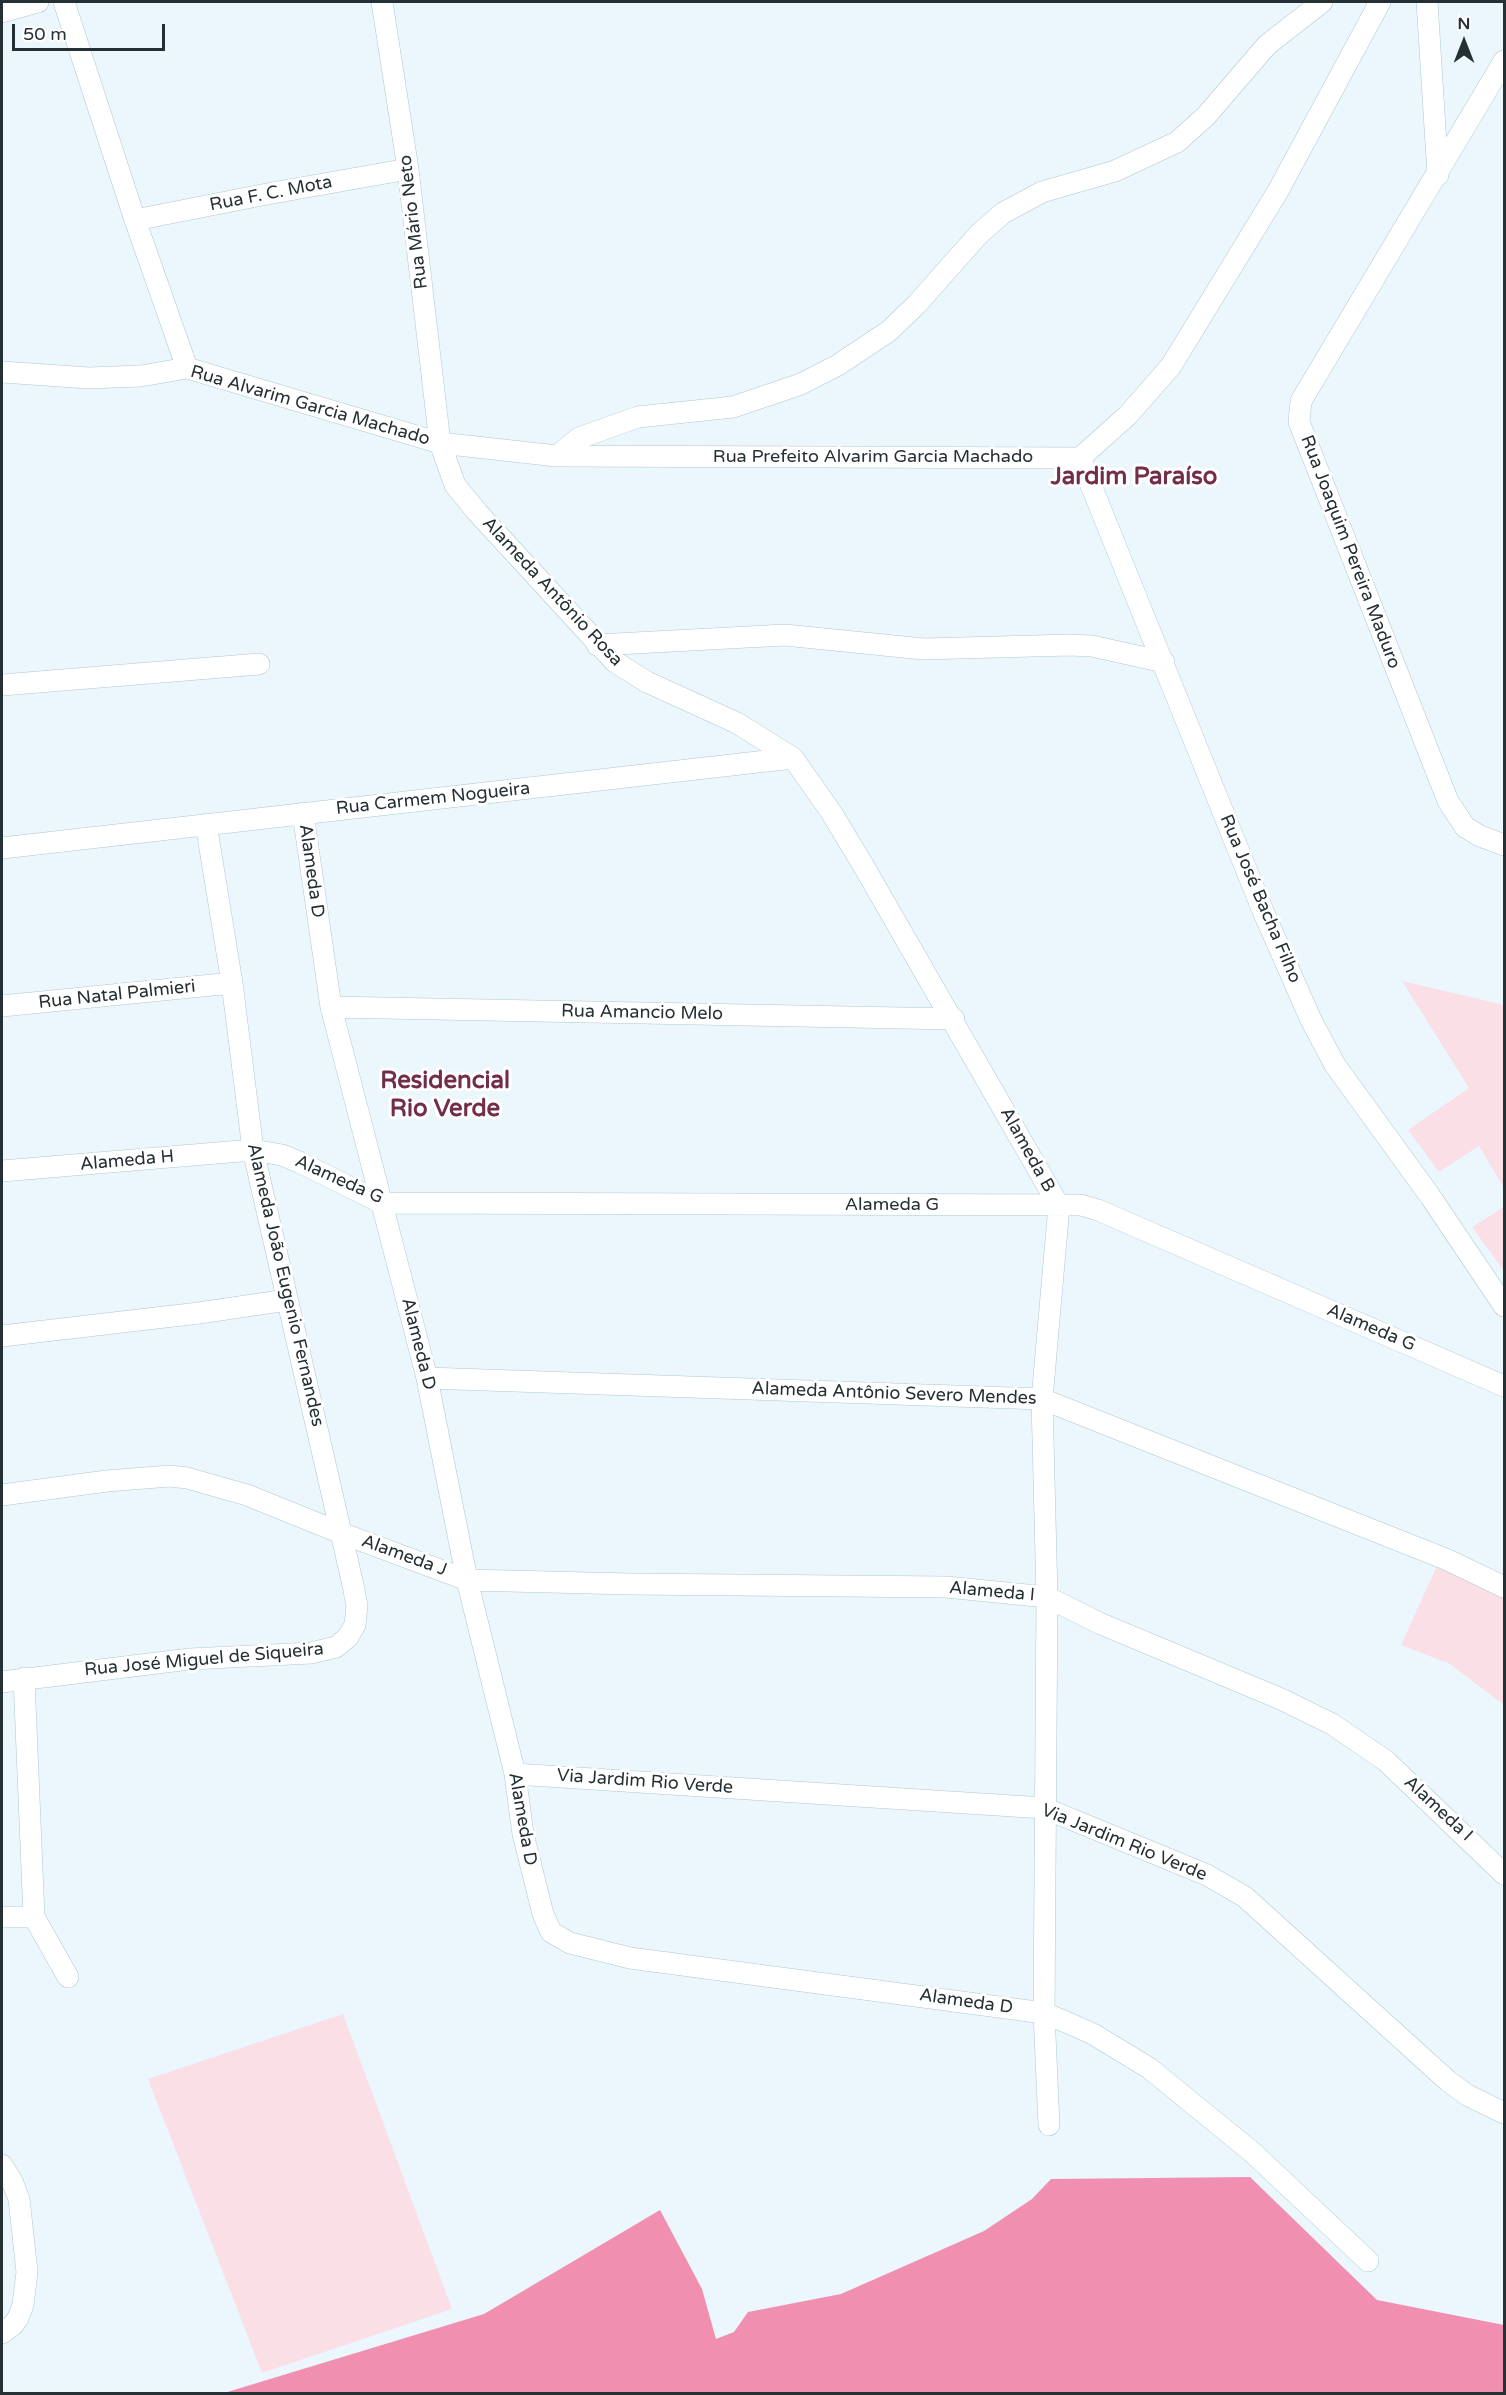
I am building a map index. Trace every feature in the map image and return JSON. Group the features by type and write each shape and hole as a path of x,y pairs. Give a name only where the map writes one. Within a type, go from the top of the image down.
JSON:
{"street":[{"path":"2,12 38,2"},
{"path":"64,2 135,220 187,368"},
{"name":"Rua Mário Neto","path":"382,2 408,169 440,443"},
{"path":"557,456 579,438 630,419 733,407 801,384 846,360 894,326 979,234 1003,213 1042,192 1114,171 1177,142 1206,116 1266,45 1322,2"},
{"path":"1080,458 1128,416 1171,366 1278,191 1380,2"},
{"path":"1427,2 1438,175"},
{"name":"Rua Joaquim Pereira Maduro","path":"1504,61 1438,175 1301,400 1299,422 1448,801 1465,827 1480,836 1504,844"},
{"name":"Rua F. C. Mota","path":"135,220 408,169"},
{"name":"Rua Alvarim Garcia Machado","path":"2,372 89,378 141,376 187,368 440,443"},
{"name":"Rua Prefeito Alvarim Garcia Machado","path":"440,443 557,456 1080,458"},
{"name":"Alameda Antônio Rosa","path":"440,443 458,491 597,645 623,669 737,723 793,758"},
{"name":"Rua José Bacha Filho","path":"1080,458 1263,911 1311,1020 1335,1065 1430,1196 1504,1306"},
{"path":"597,645 785,635 923,649 1092,646 1164,662"},
{"path":"2,685 259,664"},
{"name":"Rua Carmem Nogueira","path":"2,849 793,758"},
{"name":"Alameda B","path":"793,758 831,812 954,1019 1059,1206 1042,1399 1047,1597 1044,2013 1049,2125"},
{"name":"Alameda D","path":"303,813 331,1007 427,1378 467,1580 515,1774 523,1833 545,1922 551,1932 570,1943 630,1958 1044,2013 1093,2034 1149,2068 1252,2152 1368,2261"},
{"name":"Alameda João Eugenio Fernandes","path":"206,824 232,983 253,1150 353,1585"},
{"name":"Rua Natal Palmieri","path":"2,1006 232,983"},
{"name":"Rua Amancio Melo","path":"331,1007 954,1019"},
{"name":"Alameda H","path":"2,1171 253,1150"},
{"name":"Alameda G","path":"253,1150 282,1155 382,1203 1059,1206 1076,1204 1098,1210 1504,1386"},
{"path":"2,1336 199,1313 287,1300"},
{"name":"Alameda Antônio Severo Mendes","path":"427,1378 1042,1399 1448,1560 1504,1587"},
{"name":"Alameda J","path":"2,1495 108,1481 170,1476 187,1478 248,1495 340,1533 467,1580"},
{"name":"Alameda I","path":"467,1580 946,1587 1047,1597 1099,1623 1281,1699 1332,1724 1386,1761 1504,1874"},
{"name":"Rua José Miguel de Siqueira","path":"2,1682 190,1659 323,1651 341,1643 353,1631 357,1613 353,1585"},
{"path":"24,1678 34,1917 68,1977"},
{"name":"Via Jardim Rio Verde","path":"515,1774 1044,1808 1207,1875 1245,1897 1448,2081 1467,2095 1504,2113"},
{"path":"2,1917 34,1917"},
{"path":"2,2165 20,2199 27,2272 23,2305 18,2318 2,2333"}],"shaded area":[{"path":"1402,981 1504,1005 1504,1188 1479,1146 1439,1172 1408,1130 1469,1088"},
{"path":"1504,1207 1504,1271 1472,1227"},
{"path":"1437,1566 1504,1597 1504,1705 1450,1664 1401,1645"},
{"path":"343,2014 452,2309 262,2373 148,2079"},
{"path":"1250,2177 1377,2300 1504,2325 1504,2393 224,2393 484,2314 660,2210 702,2289 716,2339 734,2332 748,2312 841,2294 984,2231 1032,2199 1051,2179"}],"district":[{"name":"Jardim Paraíso","path":"1134,478"},
{"name":"Residencial Rio Verde","path":"445,1096"}]}
